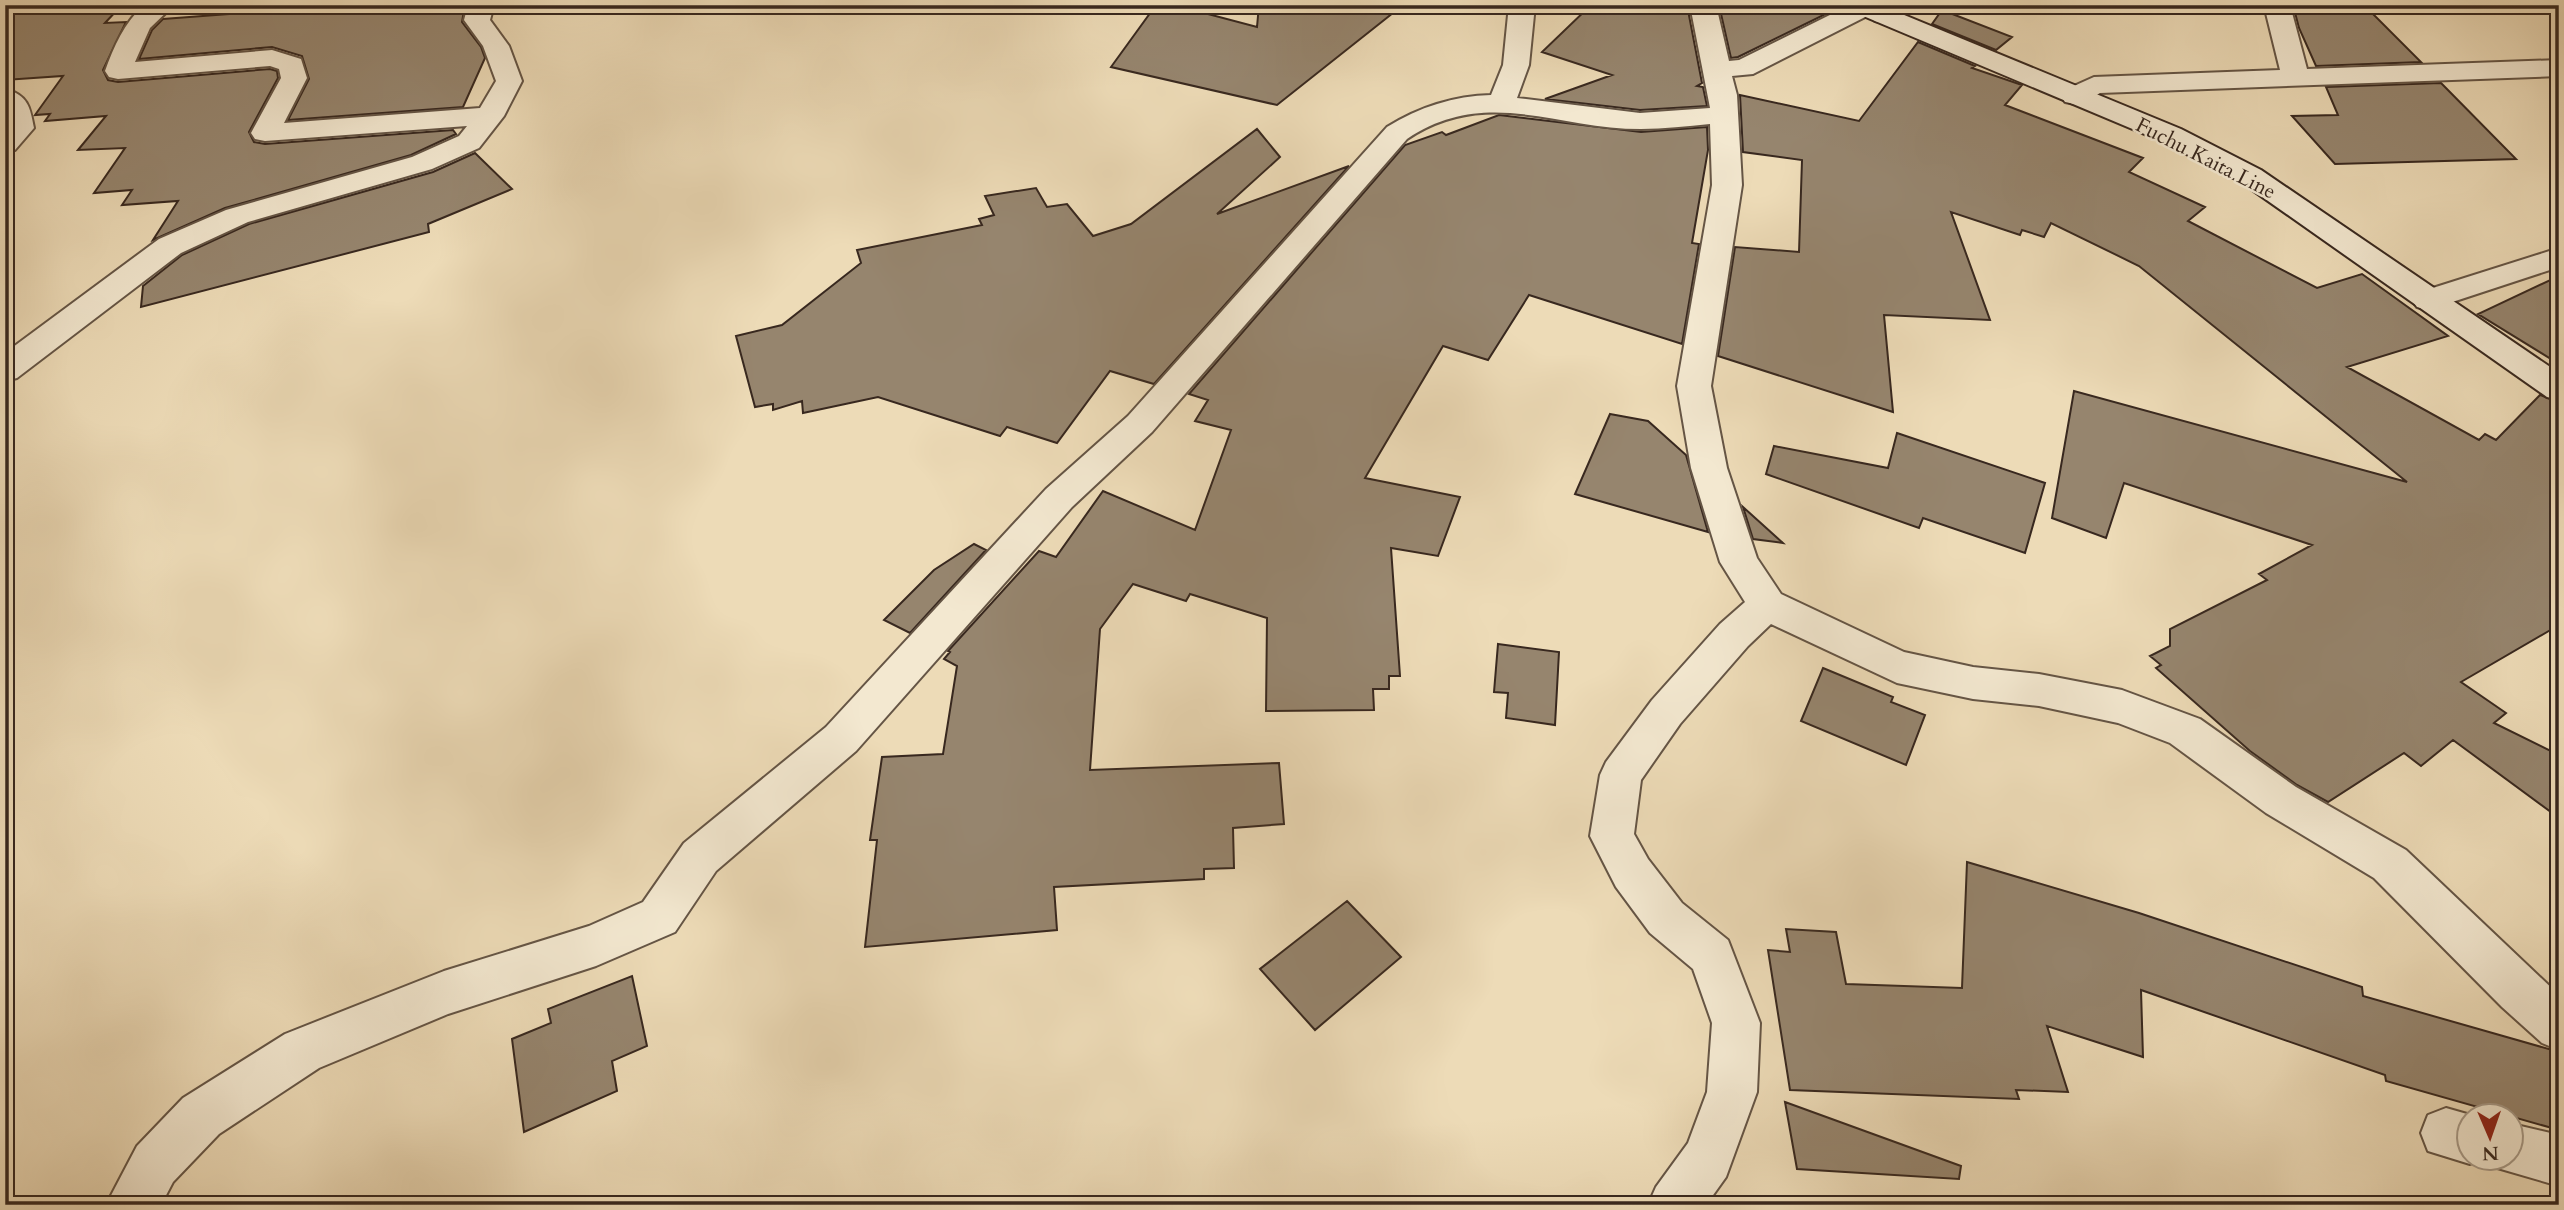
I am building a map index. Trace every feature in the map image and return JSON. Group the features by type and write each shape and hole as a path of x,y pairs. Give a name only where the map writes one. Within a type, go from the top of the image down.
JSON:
{"street":[{"path":"162,5 148,12 130,39 118,71 272,58 292,65 295,78 265,133 490,116"},
{"path":"5,370 170,246 237,216 422,163 469,142 490,116 509,81 496,46 477,20 481,5"},
{"path":"1501,103 1512,81 1516,65 1522,5"},
{"path":"1703,5 1723,95 1727,185 1694,386 1709,468 1739,562 1767,605 1897,667 1973,683 2039,690 2122,707 2185,731 2281,800 2390,864 2559,1027"},
{"path":"2277,5 2296,79"},
{"path":"1717,69 1744,68 1877,8"},
{"name":"Fuchu Kaita Line","path":"1877,8 2075,96 2171,135 2251,176 2559,390"},
{"path":"2075,96 2094,85 2559,68"},
{"path":"5,97 15,103 20,128 5,144"},
{"path":"132,1205 155,1164 201,1116 302,1051 444,993 596,945 659,917 700,857 841,740 1059,498 1140,424 1397,133 1417,118 1438,110 1472,103 1501,103 1555,113 1640,121 1724,115"},
{"path":"2428,300 2559,257"},
{"path":"1674,1205 1708,1159 1732,1092 1736,1023 1712,955 1667,918 1632,873 1612,836 1621,775 1666,712 1734,635 1767,605"},
{"path":"2526,1153 2559,1161"}],"building":[{"path":"272,5 465,5 462,22 481,47 485,58 463,107 288,120 309,79 302,56 272,47 139,59 152,30 163,19 269,11"},
{"path":"1156,5 1174,5 1257,27 1259,5 1403,5 1277,105 1111,67"},
{"path":"1591,5 1687,5 1702,83 1697,86 1703,87 1707,106 1640,110 1545,99 1612,75 1542,52"},
{"path":"1719,5 1844,5 1731,58"},
{"path":"2293,5 2364,5 2421,62 2316,66 2299,28"},
{"path":"119,8 105,23 126,22 103,70 108,80 118,82 270,69 277,71 278,78 249,132 254,142 265,144 453,130 456,134 411,155 225,208 153,240 178,201 122,205 132,190 94,193 125,148 78,150 106,116 45,121 50,114 35,115 63,76 5,80 5,10"},
{"path":"1942,10 2012,37 1996,50 1932,24"},
{"path":"1918,42 1975,66 1972,68 2022,85 2005,105 2143,158 2129,172 2205,207 2188,221 2317,288 2362,274 2448,336 2347,367 2479,440 2485,434 2496,440 2540,395 2559,402 2559,625 2461,682 2506,713 2494,723 2559,755 2559,818 2453,740 2421,766 2404,753 2328,802 2297,785 2250,751 2156,668 2161,665 2150,656 2170,646 2170,629 2267,580 2259,574 2312,545 2124,483 2106,538 2052,518 2074,391 2407,482 2139,266 2051,223 2044,237 2022,230 2020,235 1951,212 1990,320 1884,315 1893,412 1718,356 1735,247 1799,252 1802,160 1743,152 1740,95 1859,121"},
{"path":"2441,83 2516,159 2335,164 2292,116 2338,115 2326,87"},
{"path":"1499,115 1641,132 1707,127 1708,150 1692,243 1699,244 1682,344 1529,295 1488,360 1443,346 1365,478 1460,497 1438,556 1391,548 1400,676 1389,676 1389,689 1373,689 1374,710 1266,711 1267,618 1190,594 1186,601 1133,584 1100,629 1090,770 1279,763 1284,824 1233,828 1234,868 1204,869 1204,879 1054,887 1057,930 865,947 877,840 870,840 882,757 943,754 957,666 944,659 950,652 948,651 1039,551 1056,557 1103,491 1195,530 1231,430 1195,421 1208,400 1189,394 1405,145 1442,132 1446,135"},
{"path":"1257,129 1280,157 1217,214 1349,166 1154,384 1110,371 1057,443 1007,427 1000,436 878,397 803,413 802,401 773,410 773,404 755,407 736,336 782,325 861,263 857,250 982,225 979,219 994,215 985,196 1036,188 1047,207 1067,204 1093,236 1131,224"},
{"path":"475,153 512,189 428,224 429,232 141,307 143,286 182,255 249,224 433,172"},
{"path":"2559,276 2559,364 2478,314"},
{"path":"1610,414 1648,421 1686,455 1708,532 1575,494"},
{"path":"1897,433 2045,483 2025,553 1923,518 1919,528 1766,474 1774,446 1888,468"},
{"path":"1743,507 1783,543 1753,539"},
{"path":"974,544 986,550 910,633 884,620 934,570"},
{"path":"1498,644 1559,652 1555,725 1506,718 1508,693 1494,692"},
{"path":"1823,668 1893,697 1891,702 1925,715 1906,765 1801,721"},
{"path":"1967,862 2139,913 2362,987 2363,996 2559,1052 2559,1130 2526,1121 2526,1102 2460,1102 2386,1081 2385,1075 2141,990 2143,1057 2047,1026 2068,1092 2016,1090 2019,1099 1790,1090 1768,950 1790,952 1786,929 1836,932 1846,984 1962,988"},
{"path":"1347,901 1401,957 1315,1030 1260,969"},
{"path":"632,976 647,1046 612,1061 617,1091 524,1132 512,1039 551,1023 548,1009"},
{"path":"1785,1102 1961,1166 1959,1179 1797,1169"}]}
